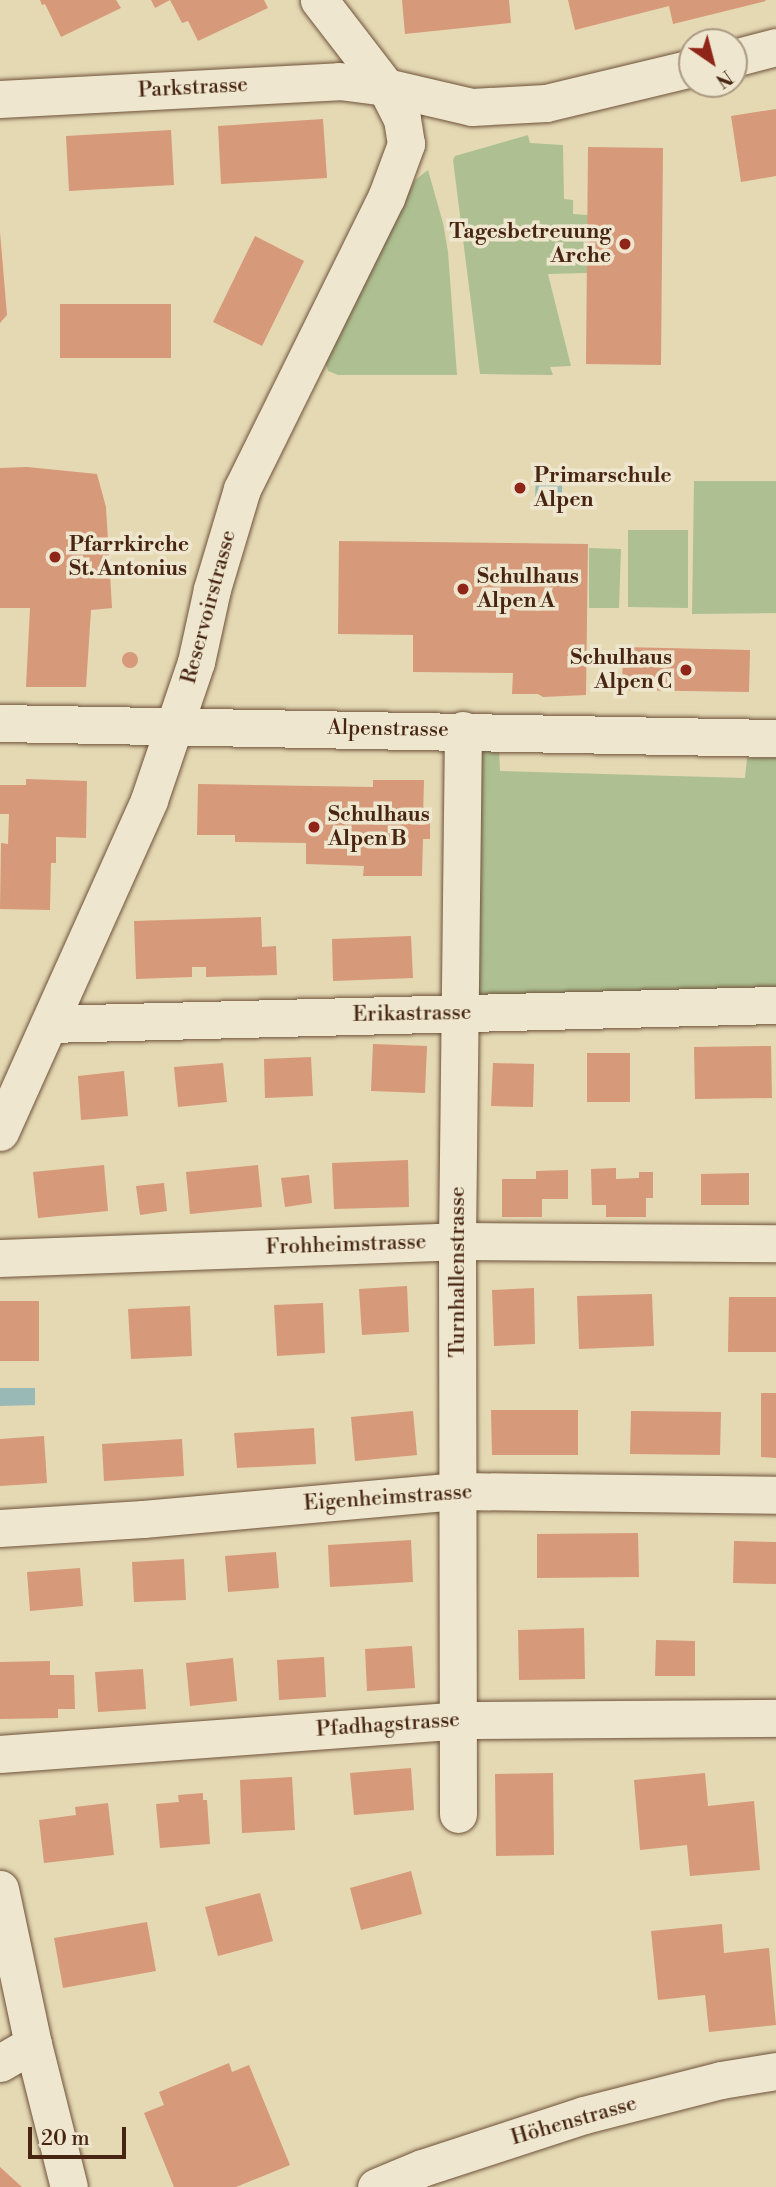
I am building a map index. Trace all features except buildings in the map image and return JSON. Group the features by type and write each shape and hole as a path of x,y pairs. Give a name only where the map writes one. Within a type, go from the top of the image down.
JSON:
{"street":[{"name":"Reservoirstrasse","path":"0,1132 149,800 196,662 212,589 242,489 386,198 406,144 402,119 386,88 318,0"},
{"path":"748,54 776,47"},
{"name":"Parkstrasse","path":"0,99 315,81 386,88 472,107 546,103 678,71"},
{"name":"Alpenstrasse","path":"0,723 776,737"},
{"name":"Turnhallenstrasse","path":"458,1814 457,1241 463,730"},
{"name":"Erikastrasse","path":"49,1024 776,1004"},
{"name":"Frohheimstrasse","path":"0,1258 457,1241 776,1243"},
{"name":"Eigenheimstrasse","path":"0,1528 143,1519 459,1491 776,1495"},
{"name":"Pfadhagstrasse","path":"0,1754 459,1720 776,1718"},
{"path":"0,1889 33,2044 69,2187"},
{"path":"0,2063 33,2044"},
{"name":"Höhenstrasse","path":"376,2187 422,2168 584,2115 721,2080 776,2071"}],"green space":[{"path":"528,135 530,143 563,145 564,199 573,200 573,214 588,215 587,273 548,274 571,366 550,367 553,375 480,374 453,160 455,156"},
{"path":"428,170 448,252 457,375 338,375 328,371 324,357 415,180"},
{"path":"694,481 776,481 776,613 692,614"},
{"path":"628,530 688,530 688,608 628,607"},
{"path":"589,548 621,549 619,608 589,608"},
{"path":"499,745 500,771 745,778 747,758 776,758 776,987 477,995 477,746"}],"water":[{"path":"536,475 562,475 562,500 535,500"},
{"path":"0,1388 35,1388 35,1405 0,1406"}],"place":[{"name":"Tagesbetreuung Arche","path":"625,244"},
{"name":"Primarschule Alpen","path":"520,488"},
{"name":"Pfarrkirche St. Antonius","path":"55,557"},
{"name":"Schulhaus Alpen A","path":"463,589"},
{"name":"Schulhaus Alpen C","path":"686,670"},
{"name":"Schulhaus Alpen B","path":"314,827"}]}
